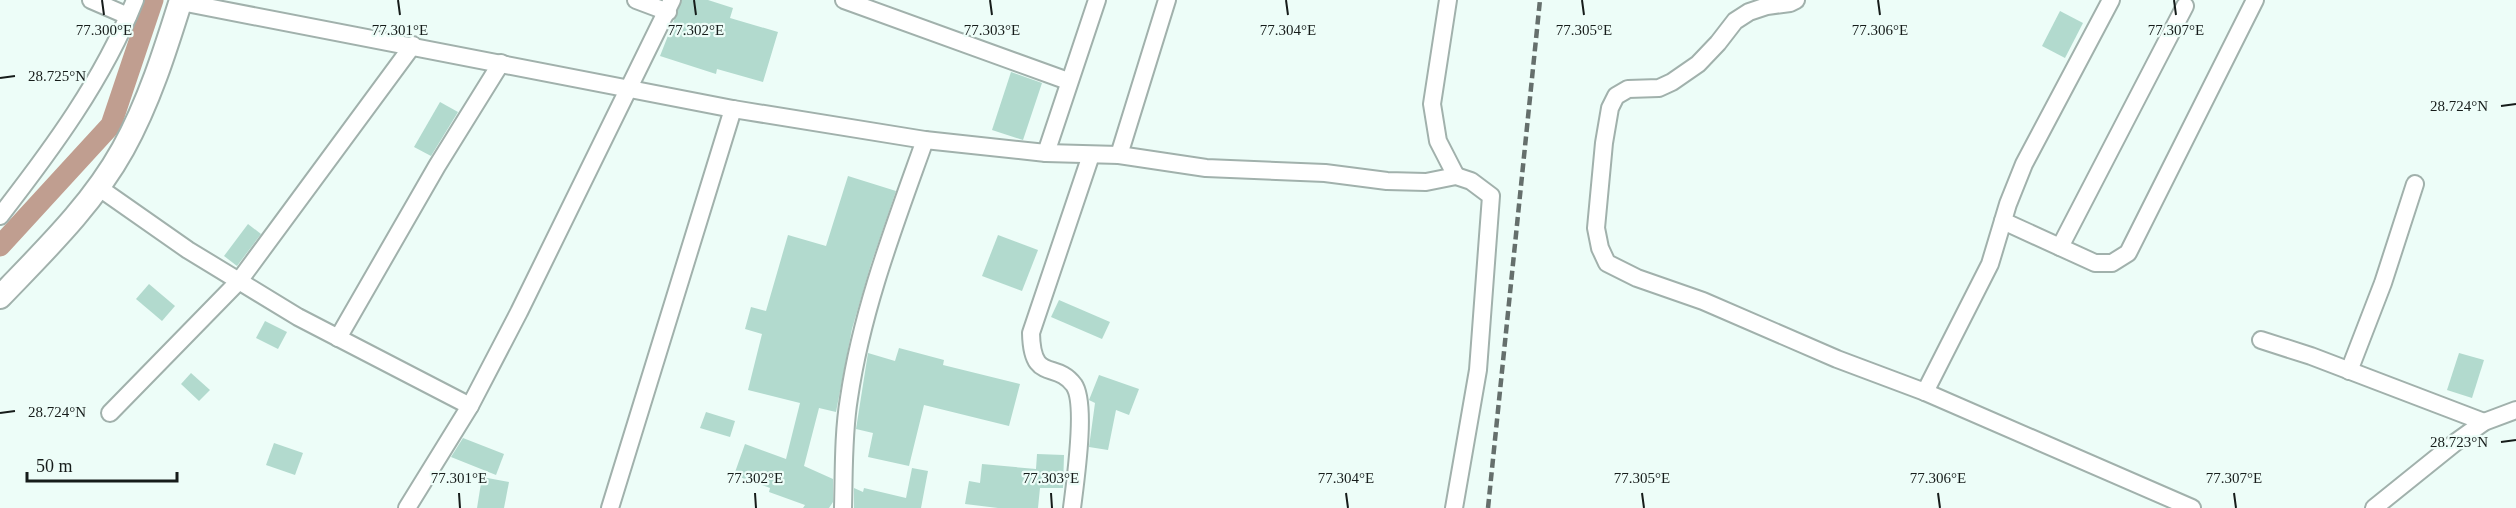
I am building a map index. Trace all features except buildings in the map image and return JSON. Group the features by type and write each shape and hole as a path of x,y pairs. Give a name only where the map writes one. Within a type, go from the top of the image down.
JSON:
{"street":[{"path":"0,216 41,164 90,91 132,8 91,0"},
{"path":"407,508 470,406 670,6 636,0"},
{"path":"844,0 1068,81"},
{"path":"1046,153 1068,81 1097,0"},
{"path":"1119,155 1167,0"},
{"path":"1448,0 1432,104 1438,141 1456,176"},
{"path":"1796,0 1749,12 1735,21 1698,64 1671,82 1659,88 1628,90 1616,96 1610,108 1604,143 1596,228 1600,248 1607,263 1620,271 1703,301 1837,359 1925,392 2192,508"},
{"path":"1925,392 1990,264 2024,164 2111,0"},
{"path":"2003,221 2103,265 2121,259 2128,253 2255,0"},
{"path":"0,297 98,187 122,150 145,107 181,1 734,109 925,140 1046,153 1119,155 1206,168 1324,173 1388,181 1426,182 1456,176 1472,181 1491,196 1478,370 1454,508"},
{"path":"2060,247 2185,6"},
{"path":"110,413 239,281 413,45"},
{"path":"338,338 437,166 501,63"},
{"path":"610,508 734,109"},
{"path":"843,508 849,400 857,354 881,266 925,140"},
{"path":"1072,508 1080,406 1074,385 1065,377 1047,370 1036,362 1031,352 1031,333 1091,155"},
{"path":"2349,371 2383,283 2415,184"},
{"path":"98,187 188,250 298,317 470,406"},
{"path":"2261,340 2311,356 2484,422"},
{"path":"2374,508 2484,422 2516,410"}],"waterway":[{"path":"0,246 111,125 153,0"}],"railway":[{"path":"1488,508 1540,0"}]}
